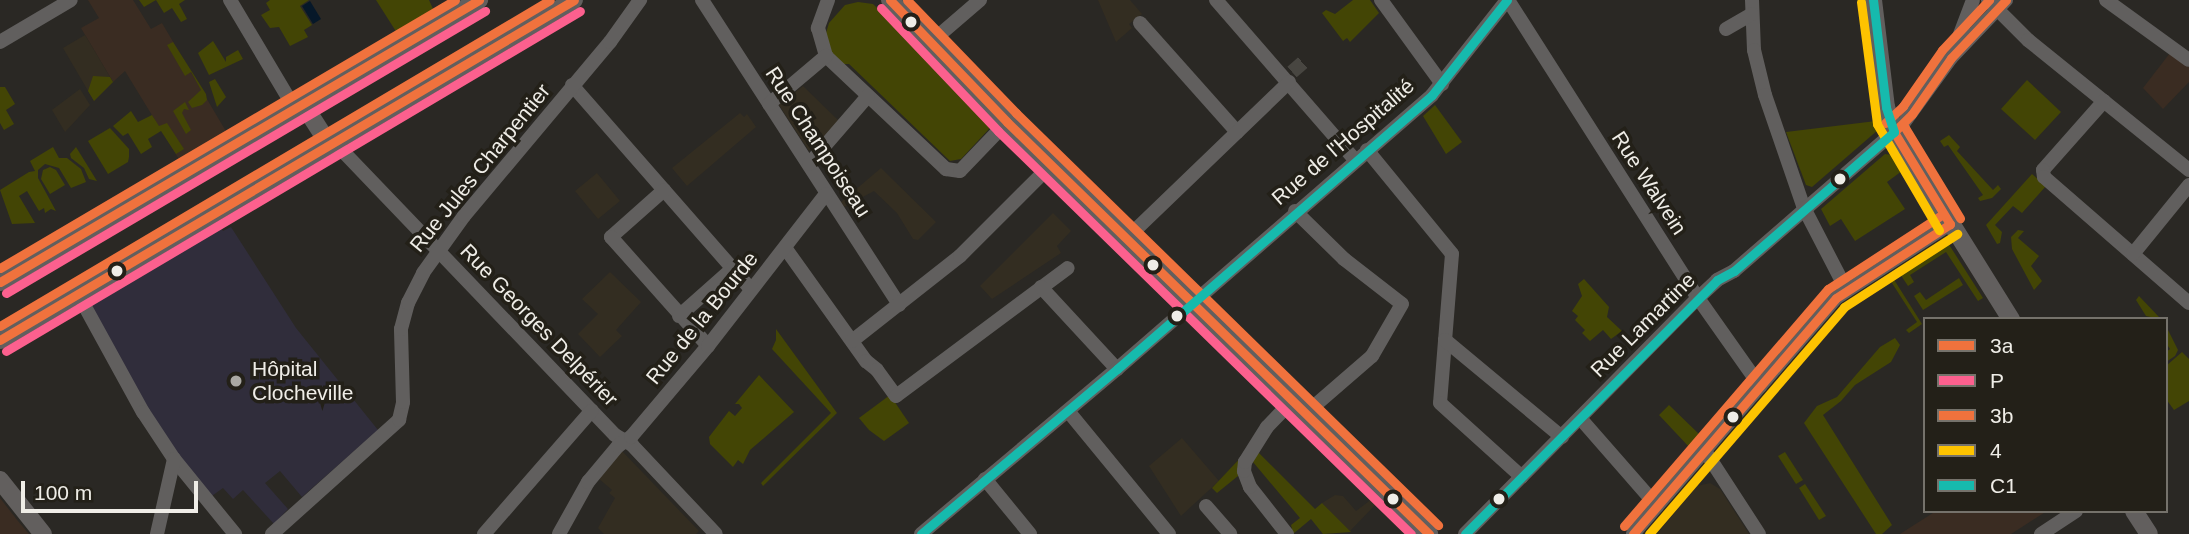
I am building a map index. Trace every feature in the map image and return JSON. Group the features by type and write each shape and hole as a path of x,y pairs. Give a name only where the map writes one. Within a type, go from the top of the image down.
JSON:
{"main road":[{"path":"0,282 480,0"},
{"path":"0,340 574,0"},
{"path":"890,0 1007,122 1429,534"},
{"path":"1873,0 1886,107 1894,132 2010,317"},
{"path":"299,106 325,138 334,142"},
{"path":"0,481 43,534"},
{"path":"2135,513 2149,534"}],"street":[{"path":"0,42 71,0"},
{"path":"230,0 299,106"},
{"name":"Rue Jules Charpentier","path":"272,534 399,420 403,402 401,339 404,317 415,287 439,250 623,26 640,0"},
{"name":"Rue Champoiseau","path":"702,0 899,306"},
{"path":"815,0 820,17"},
{"path":"828,0 820,17 818,36 825,55 946,169 955,173 962,170 1007,122"},
{"path":"930,43 980,0"},
{"path":"1216,0 1354,160"},
{"path":"1381,0 1442,84"},
{"name":"Rue de l'Hospitalité","path":"921,534 1117,369 1442,84 1508,0"},
{"name":"Rue Walvein","path":"1508,0 1698,298 1760,386"},
{"path":"1951,58 1973,0"},
{"path":"2106,0 2189,60"},
{"path":"1951,58 1997,3 2028,40 2189,170"},
{"path":"1726,29 1752,7"},
{"path":"1752,7 1760,96 1804,208 1847,291"},
{"path":"1140,23 1237,132"},
{"path":"769,104 825,55"},
{"name":"Rue Lamartine","path":"1465,534 1717,280 1734,271 1894,132 1912,114 1951,58"},
{"path":"1127,238 1289,82"},
{"path":"572,85 750,288"},
{"path":"809,164 868,96"},
{"path":"2104,101 2043,170 2043,177 2189,303"},
{"name":"Rue Georges Delpérier","path":"334,142 592,410 716,534"},
{"path":"1367,150 1451,251 1440,403 1522,477"},
{"path":"852,341 960,256 1052,164"},
{"path":"2133,254 2189,185"},
{"path":"664,190 611,237 708,346"},
{"name":"Rue de la Bourde","path":"559,534 588,482 708,346 750,288 786,249 826,194"},
{"path":"1287,534 1245,479 1245,462 1273,418 1298,408 1372,356 1402,304 1344,259 1295,211"},
{"path":"1633,534 1836,298 1950,224"},
{"path":"786,249 852,341 896,396 1068,268"},
{"path":"679,316 733,268"},
{"path":"1041,287 1117,369"},
{"path":"78,294 143,412 196,491 235,534"},
{"path":"1445,340 1562,437"},
{"path":"484,534 592,410"},
{"path":"1068,411 1169,534"},
{"path":"1580,418 1657,506"},
{"path":"1705,452 1759,534"},
{"path":"157,534 174,459"},
{"path":"985,479 1030,534"},
{"path":"1206,506 1230,534"},
{"path":"2041,534 2073,513"}],"shaded area":[{"path":"88,0 133,0 151,29 162,23 227,133 180,161 125,71 113,82 81,28 99,18"},
{"path":"139,0 156,0 144,7"},
{"path":"156,0 185,0 179,4 187,19 181,22 172,8 164,13"},
{"path":"270,0 309,0 300,6 312,25 304,30 308,37 290,46 279,27 270,28 261,15 270,10 266,3"},
{"path":"376,0 429,0 434,11 397,33"},
{"path":"1098,0 1130,0 1142,14 1129,24 1132,28 1116,42"},
{"path":"1353,0 1370,0 1379,13 1350,42 1347,38 1343,41 1322,13 1326,10 1335,14"},
{"path":"858,2 873,4 990,117 989,129 961,159 950,161 849,64 841,64 831,52 826,33 829,23 845,5"},
{"path":"85,35 113,82 94,101 63,48"},
{"path":"213,41 226,62 226,57 238,50 243,59 209,75 198,53"},
{"path":"173,42 206,94 207,100 202,105 192,108 188,102 201,90 191,72 185,76 167,45"},
{"path":"2170,53 2189,67 2189,82 2163,109 2143,88"},
{"path":"93,76 110,77 113,82 94,101 88,91"},
{"path":"215,79 226,97 217,107 209,82"},
{"path":"2027,80 2061,112 2035,140 2001,109"},
{"path":"803,86 839,121 809,151 779,105"},
{"path":"0,87 5,87 15,104 6,110 14,124 4,130 0,123"},
{"path":"80,89 90,105 65,132 52,110"},
{"path":"185,102 189,110 184,109 182,113 191,130 186,134 173,111"},
{"path":"1435,105 1462,142 1446,154 1423,116"},
{"path":"131,111 138,122 152,115 159,126 167,123 184,149 176,154 161,131 148,139 152,147 141,154 128,133 123,136 113,126"},
{"path":"740,113 744,117 747,114 756,127 687,186 672,168"},
{"path":"1876,121 1878,130 1812,187 1806,185 1786,132"},
{"path":"110,128 129,149 129,157 128,162 108,174 88,141"},
{"path":"1949,135 1960,147 1957,151 1993,190 1998,185 2001,189 1992,198 1980,201 1978,198 1983,195 1948,145 1944,147 1940,141"},
{"path":"53,147 59,158 67,158 81,169 86,182 71,188 59,168 45,164 38,170 38,178 56,211 51,209 45,213 44,208 39,211 27,191 19,196 35,223 12,224 0,190 35,171 30,161"},
{"path":"76,147 97,181 89,179 84,168 71,158 70,154"},
{"path":"1885,154 1892,155 1902,171 1887,182 1905,209 1855,241 1841,219 1830,226 1821,209"},
{"path":"50,167 56,170 65,185 50,194 41,179 43,170"},
{"path":"881,168 936,222 918,240 913,239 897,213 874,191 844,207 840,203"},
{"path":"597,173 620,201 598,219 575,191"},
{"path":"2032,174 2046,186 2022,213 2013,206 1995,225 2002,232 2000,243 1997,244 1986,225"},
{"path":"1053,213 1071,231 1057,246 1061,253 992,299 980,286"},
{"name":"Hôpital Clocheville","path":"219,224 223,231 231,227 296,328 378,430 302,497 280,471 265,483 288,509 274,524 243,490 233,499 223,488 209,498 146,408 89,301"},
{"path":"2018,230 2024,231 2018,238 2039,256 2031,266 2042,281 2034,290 2012,249 2011,237"},
{"path":"1948,243 1983,298 1978,301 1946,252 1910,275 1914,282 1908,286 1900,274"},
{"path":"610,272 641,302 616,330 622,336 600,357 578,334 598,314 582,299"},
{"path":"1893,278 1922,324 1909,333 1906,330 1917,322 1890,280"},
{"path":"1959,278 1963,285 1923,310 1914,296 1920,292 1926,300"},
{"path":"1584,279 1609,307 1607,317 1622,331 1611,339 1603,330 1590,341 1582,333 1585,330 1575,320 1578,316 1572,311 1582,296 1578,284"},
{"path":"2139,296 2159,317 2146,316 2136,300"},
{"path":"776,329 837,413 763,486 761,483 831,413 772,349 776,340"},
{"path":"2168,330 2178,350 2168,361"},
{"path":"1895,338 1900,345 1891,362 1855,385 1823,415 1892,525 1882,534 1876,534 1804,423 1817,406 1837,397 1880,347"},
{"path":"2182,352 2189,359 2189,401 2174,410 2168,402 2168,364"},
{"path":"759,375 794,412 750,450 743,464 738,460 733,467 710,444 709,437 729,411 735,416 742,408 735,404"},
{"path":"890,395 909,423 884,441 859,418"},
{"path":"1669,405 1699,434 1703,434 1690,448 1659,415"},
{"path":"1182,438 1219,481 1181,516 1149,466"},
{"path":"621,450 699,531 696,534 604,534 598,528 615,498 609,493 612,490 598,478"},
{"path":"1258,452 1315,509 1322,503 1351,532 1323,534 1311,519 1293,534 1291,525 1300,518 1253,462"},
{"path":"1785,452 1803,480 1796,484 1778,456"},
{"path":"1244,454 1238,476 1217,493 1212,488"},
{"path":"1710,483 1720,489 1749,534 1657,534 1697,486"},
{"path":"1805,484 1826,516 1819,520 1799,488"},
{"path":"1335,495 1343,496 1356,511 1376,496 1380,500 1350,531 1322,503"},
{"path":"0,498 18,521 29,534 0,534"},
{"path":"1933,513 2044,513 2011,534 1900,534"}],"water":[{"path":"310,1 321,19 313,24 302,6"}],"tunnel":[{"path":"1292,72 1307,59"}],"transit line":[{"name":"3b","path":"0,268 455,0"},
{"name":"3a","path":"0,282 479,0"},
{"name":"3b","path":"0,326 550,0"},
{"name":"3a","path":"0,340 574,0"},
{"name":"3a","path":"890,0 1007,122 1429,534"},
{"name":"3b","path":"907,0 1016,113 1438,525"},
{"name":"C1","path":"921,534 1117,369 1432,95 1507,0"},
{"name":"C1","path":"1465,534 1717,280 1734,271 1894,132 1886,107 1873,0"},
{"name":"3b","path":"1885,123 1903,106 1942,50 1989,0"},
{"name":"3a","path":"1894,132 1912,114 1951,58 2006,0"},
{"name":"4","path":"1861,2 1877,124 1939,230"},
{"name":"P","path":"881,8 998,131 1411,534"},
{"name":"P","path":"6,293 485,11"},
{"name":"P","path":"6,351 580,11"},
{"name":"3b","path":"1904,126 1960,218"},
{"name":"3a","path":"1894,132 1950,224"},
{"name":"3b","path":"1624,526 1828,289 1943,214"},
{"name":"3a","path":"1633,534 1836,298 1950,224"},
{"name":"4","path":"1649,534 1844,307 1957,234"}],"place":[{"name":"Hôpital Clocheville","path":"236,381"}]}
